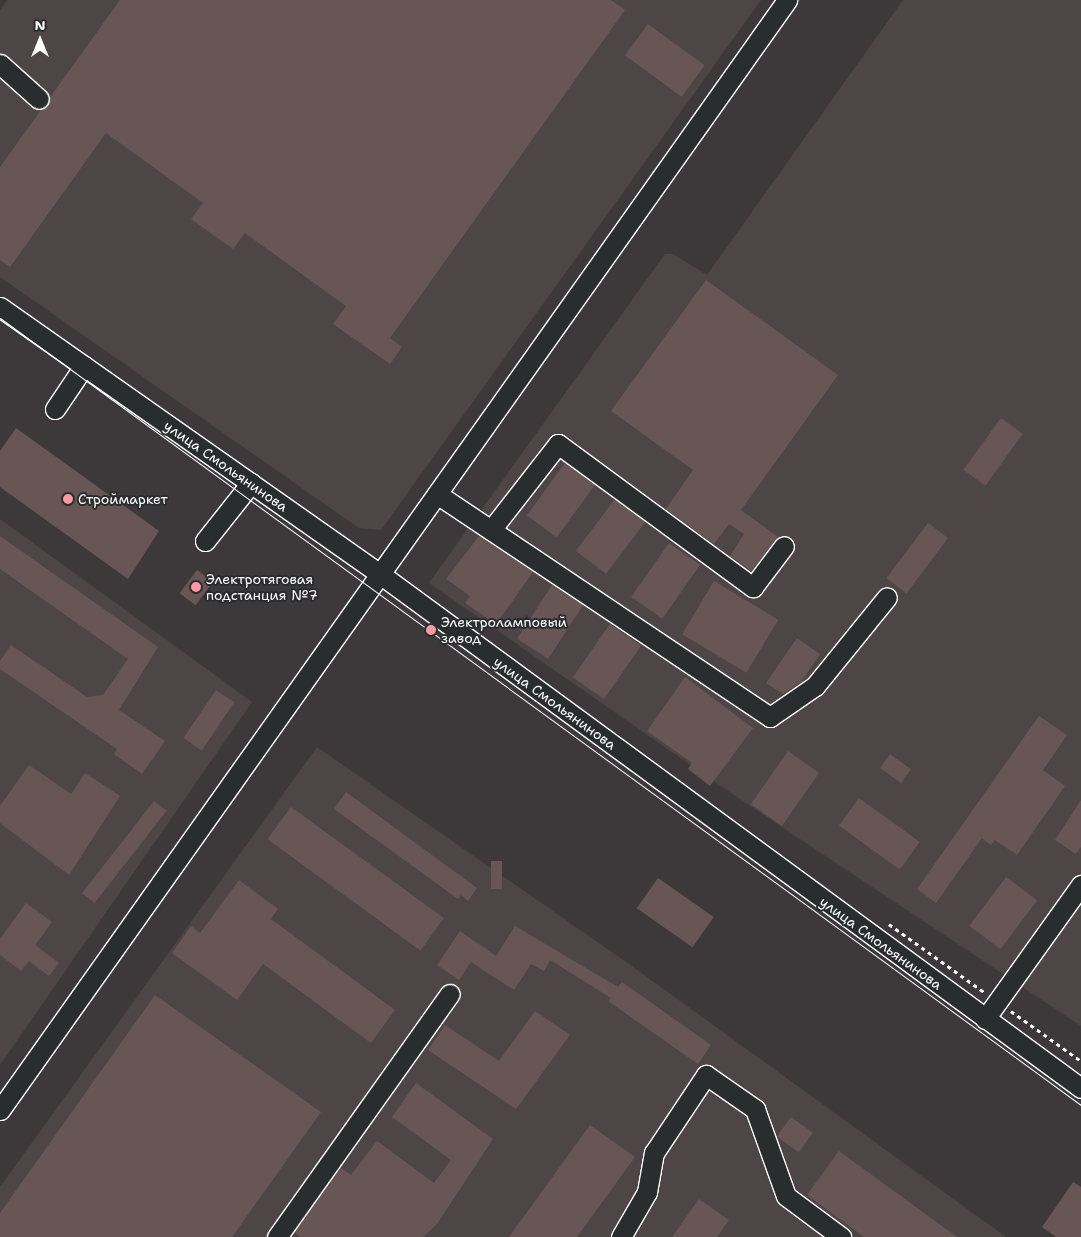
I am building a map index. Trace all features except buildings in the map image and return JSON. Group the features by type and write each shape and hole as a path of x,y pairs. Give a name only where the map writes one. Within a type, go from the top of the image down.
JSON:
{"street":[{"path":"0,1110 787,0"},
{"path":"0,64 39,99"},
{"name":"улица Смольянинова","path":"0,307 380,574 1081,1088"},
{"path":"55,408 84,366"},
{"path":"491,530 558,444 753,587 784,546"},
{"path":"205,541 251,483"},
{"path":"437,494 770,717 815,686 887,597"},
{"path":"985,1019 1081,885"},
{"path":"276,1237 450,994"},
{"path":"621,1237 647,1192 654,1153 706,1075 755,1109 786,1196 841,1237"}],"shaded area":[{"path":"7,0 761,0 381,530 359,528 0,277 0,10"},
{"path":"903,0 1081,0 1081,1026 731,793 429,583 665,254 673,254 707,275"},
{"path":"0,519 252,702 0,1065"},
{"path":"317,747 629,964 1006,1237 0,1237 0,1187"}],"tram line":[{"path":"0,318 1081,1105"}],"place":[{"name":"Строймаркет","path":"68,499"},
{"name":"Электротяговая подстанция №7","path":"196,587"},
{"name":"Электроламповый завод","path":"431,630"}]}
